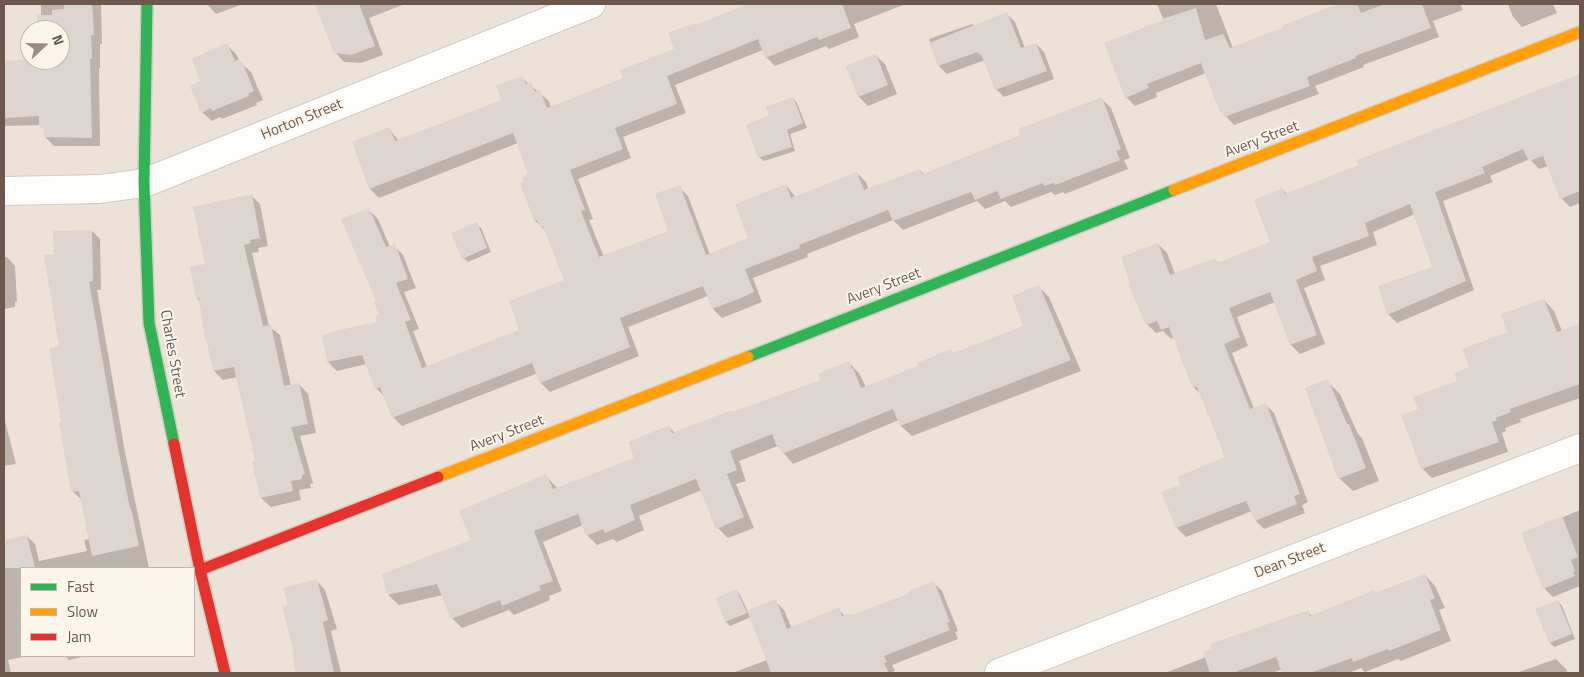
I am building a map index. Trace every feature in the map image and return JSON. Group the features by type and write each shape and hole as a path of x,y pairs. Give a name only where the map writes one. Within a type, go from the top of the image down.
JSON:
{"street":[{"name":"Charles Street","path":"147,4 144,183 149,323 200,570 225,673"},
{"name":"Horton Street","path":"4,191 100,189 144,183 592,4"},
{"name":"Avery Street","path":"200,570 1580,32"},
{"name":"Dean Street","path":"999,673 1580,448"}],"shaded area":[{"path":"4,4 1580,4 1580,673 4,673"}],"building":[{"path":"64,4 92,4 94,35 91,35 92,59 90,59 92,138 44,137 43,127 39,127 39,116 4,118 4,61 20,60 20,70 70,70 70,20 37,20 37,15 52,15 52,10 64,9"},
{"path":"315,4 359,4 375,46 351,55 334,53"},
{"path":"747,4 842,4 851,28 819,40 817,37 765,58 758,39 667,76 677,104 615,128 623,149 570,170 585,210 581,211 599,257 668,231 655,194 680,185 706,255 748,238 735,204 786,184 791,198 857,172 864,190 920,169 922,174 1020,135 1018,129 1102,97 1121,149 1116,151 1120,160 1055,185 1054,183 1044,186 1043,183 1001,199 997,191 975,200 971,192 893,221 888,210 799,245 800,248 745,269 754,292 741,298 712,309 703,286 620,318 630,347 540,383 532,363 392,418 380,387 375,389 362,355 327,362 322,336 335,331 377,322 375,316 379,314 374,302 376,301 341,219 369,208 386,247 395,244 408,279 396,283 411,320 405,322 422,368 519,330 509,301 564,280 543,226 540,227 537,220 534,221 520,183 523,182 522,177 528,174 513,133 369,189 352,142 389,127 395,141 501,100 496,86 522,76 526,84 531,82 535,92 540,90 547,108 623,78 620,70 674,49 668,33 695,23 696,25"},
{"path":"1338,4 1357,4 1361,13 1385,4 1422,4 1431,28 1355,56 1356,58 1307,77 1310,86 1224,117 1222,111 1220,112 1201,63 1147,84 1149,88 1125,98 1104,43 1162,19 1196,8 1205,40 1223,34 1230,48"},
{"path":"1007,12 1021,48 1036,43 1047,71 995,90 981,54 979,55 978,52 938,66 929,43"},
{"path":"227,43 235,61 239,59 240,62 242,61 254,91 248,94 249,96 212,111 211,108 201,113 190,86 200,81 192,59"},
{"path":"876,54 888,85 858,97 846,66"},
{"path":"1580,74 1580,191 1560,199 1543,156 1529,161 1523,149 1482,167 1485,173 1435,192 1466,281 1387,315 1378,286 1432,267 1410,204 1365,223 1369,236 1312,257 1317,271 1296,280 1317,335 1290,345 1270,292 1229,308 1240,337 1224,344 1250,409 1266,403 1300,494 1294,496 1297,504 1255,521 1246,501 1176,528 1161,492 1180,485 1177,477 1225,457 1197,387 1193,388 1189,379 1169,327 1161,330 1157,321 1146,325 1128,284 1130,283 1121,257 1158,243 1170,275 1215,258 1217,263 1270,242 1254,200 1282,188 1285,194 1359,165 1357,160"},
{"path":"793,97 803,123 787,130 792,147 758,158 746,125 769,115 766,107"},
{"path":"252,194 260,238 250,240 251,243 244,245 263,326 271,325 284,386 299,383 308,424 291,427 305,474 302,475 302,479 291,481 293,491 260,498 252,461 255,461 234,367 213,371 205,339 199,298 196,299 190,267 205,264 193,207"},
{"path":"477,222 487,248 462,259 451,233"},
{"path":"92,230 93,281 89,282 117,443 139,546 92,556 79,491 71,492 59,422 61,422 49,348 59,346 44,255 54,254 53,231"},
{"path":"1039,285 1071,360 900,426 893,409 782,454 772,434 730,451 737,470 727,474 744,517 716,529 696,479 630,505 635,520 605,533 603,529 586,536 578,514 534,531 553,581 539,586 541,590 502,606 500,600 451,619 437,584 387,595 382,574 471,540 459,511 546,474 553,489 634,458 628,442 669,425 672,433 732,410 733,412 820,380 818,374 849,361 861,388 918,366 917,363 951,349 953,353 1023,326 1012,296"},
{"path":"1544,299 1557,332 1580,323 1580,384 1510,409 1511,412 1496,418 1497,420 1492,422 1499,442 1421,469 1401,415 1418,409 1413,397 1457,381 1454,373 1469,367 1462,349 1507,332 1501,314"},
{"path":"1328,379 1347,424 1349,424 1366,468 1338,479 1305,388"},
{"path":"1562,516 1578,557 1571,560 1575,576 1543,589 1521,533"},
{"path":"27,535 35,567 4,568 4,540"},
{"path":"1425,574 1435,598 1430,600 1441,630 1389,651 1388,649 1353,662 1352,658 1310,673 1282,673 1276,657 1232,673 1210,673 1203,652 1212,649 1210,644 1308,610 1310,616 1374,590 1376,593"},
{"path":"317,579 328,620 323,622 334,673 296,673 292,653 294,653 282,607 288,605 283,588"},
{"path":"934,581 950,622 947,623 950,630 884,656 887,662 884,663 889,673 771,673 747,610 776,599 787,629 839,607 842,616 851,613 852,615 910,593 909,591"},
{"path":"736,589 747,613 725,622 716,598"},
{"path":"1558,600 1572,634 1549,643 1535,609"}],"traffic: fast":[{"path":"147,4 144,183 149,323 174,444"},
{"path":"748,357 1174,190"}],"traffic: slow":[{"path":"1174,190 1580,32"},
{"path":"438,477 748,357"}],"traffic: jam":[{"path":"174,444 200,570 225,673"},
{"path":"200,570 438,477"}]}
